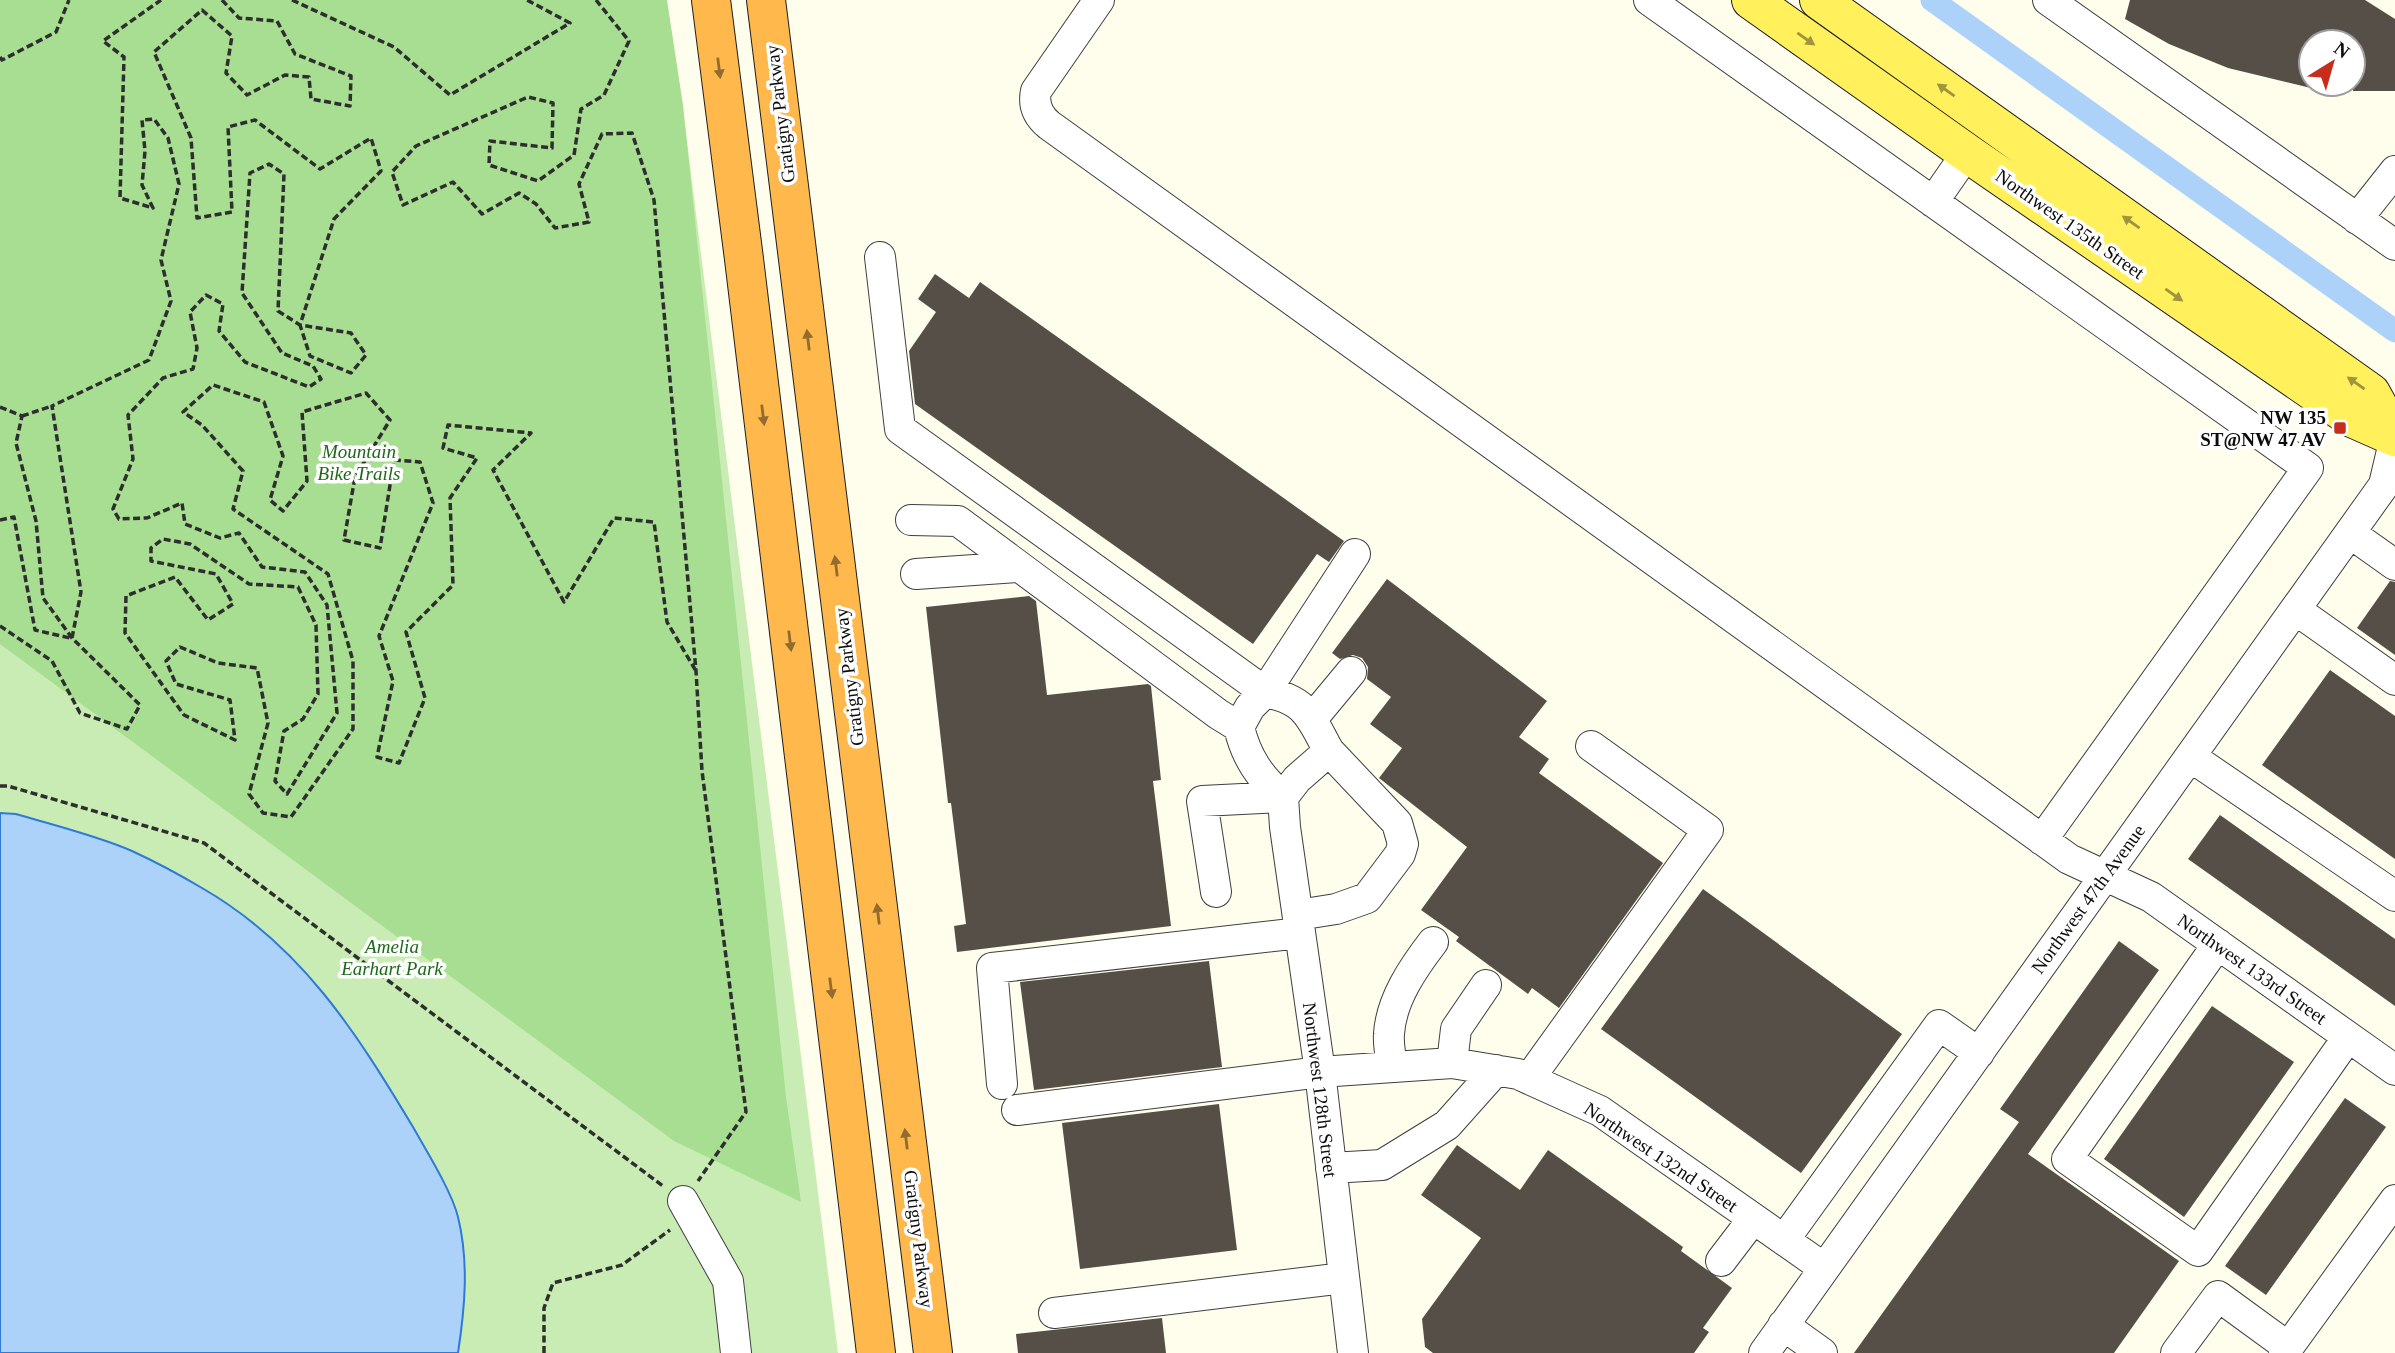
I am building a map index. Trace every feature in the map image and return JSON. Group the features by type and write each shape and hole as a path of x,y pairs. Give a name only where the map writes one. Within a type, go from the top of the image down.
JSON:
{"highway":[{"path":"710,0 744,259 876,1353"},
{"name":"Gratigny Parkway","path":"766,0 933,1353"}],"main road":[{"name":"Northwest 135th Street","path":"1751,0 1967,153 2352,418 2395,437 2371,393 1819,0"}],"street":[{"name":"Northwest 133rd Street","path":"1099,0 1036,91 1036,106 1044,121 2069,859 2151,897 2395,1070"},
{"path":"1649,0 2308,468 2042,840"},
{"path":"2048,0 2395,245"},
{"path":"1933,202 1967,153"},
{"path":"2357,219 2389,178"},
{"path":"880,257 900,429 1265,692 1281,695 1297,703 1312,719 1329,751 1397,823 1402,835 1400,854 1367,898 1299,924 992,968 1002,1084"},
{"name":"Northwest 47th Avenue","path":"1764,1353 2384,485 2395,438"},
{"path":"911,520 958,521 1217,714 1239,727"},
{"path":"2350,533 2395,565"},
{"path":"1284,812 1250,762 1242,744 1239,727 1250,707 1265,692 1355,554"},
{"path":"916,575 1018,566"},
{"path":"2296,610 2395,680"},
{"path":"1312,719 1351,672"},
{"path":"1530,1079 1708,830 1591,746"},
{"path":"1284,812 1297,779 1329,751"},
{"path":"2191,757 2395,896"},
{"path":"1216,892 1202,801 1218,798 1284,812"},
{"name":"Northwest 128th Street","path":"1284,812 1320,1072 1353,1353"},
{"path":"1392,1067 1389,1034 1398,999 1414,967 1433,942"},
{"path":"2218,944 2067,1159 2198,1251 2348,1037"},
{"path":"1452,1063 1456,1029 1486,985"},
{"path":"1784,1240 1939,1025 1979,1053"},
{"name":"Northwest 132nd Street","path":"1017,1110 1320,1072 1452,1063 1518,1074 1600,1111 1824,1268"},
{"path":"1331,1168 1382,1165 1447,1125 1496,1070"},
{"path":"2176,1353 2218,1296 2286,1350 2395,1200"},
{"path":"687,1207 728,1281 736,1353"},
{"path":"1721,1261 1754,1219"},
{"path":"1054,1313 1344,1278"},
{"path":"1783,1325 1822,1353"}],"path":[{"path":"0,57 2,60 56,32 69,0"},
{"path":"0,407 22,416 52,406 149,360 171,301 162,260 179,184 168,138 154,119 142,120 145,151 142,185 153,208 120,198 124,57 103,40 161,0"},
{"path":"222,0 239,18 277,21 295,54 351,76 350,106 311,99 309,77 285,75 247,95 226,72 232,36 202,10 154,52 191,138 197,218 232,212 228,127 254,120 320,169 371,138 381,171 334,219 300,325 310,356 351,373 366,355 351,333 300,325 278,311 284,174 269,164 250,173 242,293 282,354 313,366 321,379 309,387 245,362 219,331 223,304 206,295 190,312 197,348 192,369 163,378 128,415 132,459 113,509 119,519 147,518 182,503 185,524 219,537 239,533 262,566 305,572 327,605 337,713 287,794 275,781 284,731 303,719 317,694 316,625 298,587 249,584 190,544 163,538 151,548 151,561 216,574 233,604 208,620 175,577 126,596 125,633 184,715 234,740 230,700 176,684 166,662 180,647 218,663 257,668 268,723 249,794 263,813 291,817 353,729 353,661 328,574 233,509 243,471 202,425 183,412 213,385 264,402 284,456 270,500 283,511 307,481 302,412 366,393 390,421 355,477 344,540 380,548 394,460 420,462 433,503 379,636 393,681 377,757 399,764 425,698 406,632 453,585 450,498 477,458 443,448 448,425 531,433 493,470 564,602 614,517 654,522 667,622 696,671"},
{"path":"292,0 394,47 450,95 570,23 527,0"},
{"path":"544,1353 544,1308 553,1283 622,1265 687,1207 746,1112 702,771 696,671 654,200 632,133 602,134 579,184 589,222 555,228 536,204 519,193 482,214 453,182 403,205 392,173 416,146 528,97 553,103 552,148 490,141 489,165 538,181 574,155 581,109 604,95 629,41 596,0"},
{"path":"52,406 81,592 72,638"},
{"path":"0,626 52,660 80,713 127,729 140,705 72,638 43,598 36,521 16,443 22,416"},
{"path":"0,520 14,517 35,630 72,638"},
{"path":"0,786 8,786 204,843 687,1207"}],"green space":[{"name":"Mountain Bike Trails","path":"0,0 682,101 838,1353 0,1353"},
{"name":"Mountain Bike Trails","path":"0,0 667,0 683,105 786,1097 801,1202 674,1141 0,644"}],"water":[{"path":"0,813 16,814 105,840 185,878 237,911 269,936 323,993 392,1092 438,1171 455,1207 465,1268 458,1353 0,1353"}],"building":[{"path":"2130,0 2365,0 2395,19 2395,91 2367,91 2367,28 2297,28 2297,85 2228,68 2169,44 2125,19"},
{"path":"935,274 969,298 980,282 1344,541 1329,562 1317,554 1253,644 915,404 909,351 936,312 918,299"},
{"path":"1387,579 1547,701 1519,737 1549,759 1539,773 1663,863 1559,1008 1532,988 1528,994 1456,941 1459,937 1421,910 1467,847 1379,778 1402,748 1370,724 1391,697 1367,679 1368,667 1362,658 1353,655 1340,659 1332,653"},
{"path":"2390,581 2395,582 2395,655 2357,628"},
{"path":"1029,596 1036,601 1047,695 1148,684 1151,686 1161,780 1153,781 1171,926 957,952 954,926 966,924 951,803 948,803 926,607"},
{"path":"2330,670 2395,716 2395,859 2262,765"},
{"path":"2220,815 2395,939 2395,1006 2188,859"},
{"path":"1703,889 1902,1034 1801,1173 1601,1029"},
{"path":"2119,941 2159,970 2028,1154 2179,1261 2114,1353 1854,1353 2019,1122 2000,1109"},
{"path":"1209,961 1222,1067 1034,1090 1020,982"},
{"path":"2212,1006 2294,1062 2184,1217 2104,1159"},
{"path":"2345,1098 2386,1127 2266,1295 2225,1266"},
{"path":"1219,1104 1237,1250 1080,1269 1062,1123"},
{"path":"1457,1145 1520,1190 1548,1150 1683,1247 1681,1251 1732,1288 1703,1328 1709,1332 1694,1353 1433,1353 1425,1347 1422,1319 1481,1238 1421,1195"},
{"path":"1162,1318 1166,1353 1018,1353 1016,1334"}],"waterway":[{"path":"1932,0 2395,331"}],"place":[{"name":"NW 135 ST@NW 47 AV","path":"2340,428"}],"park label":[{"name":"Amelia Earhart Park","path":"392,957"}]}
